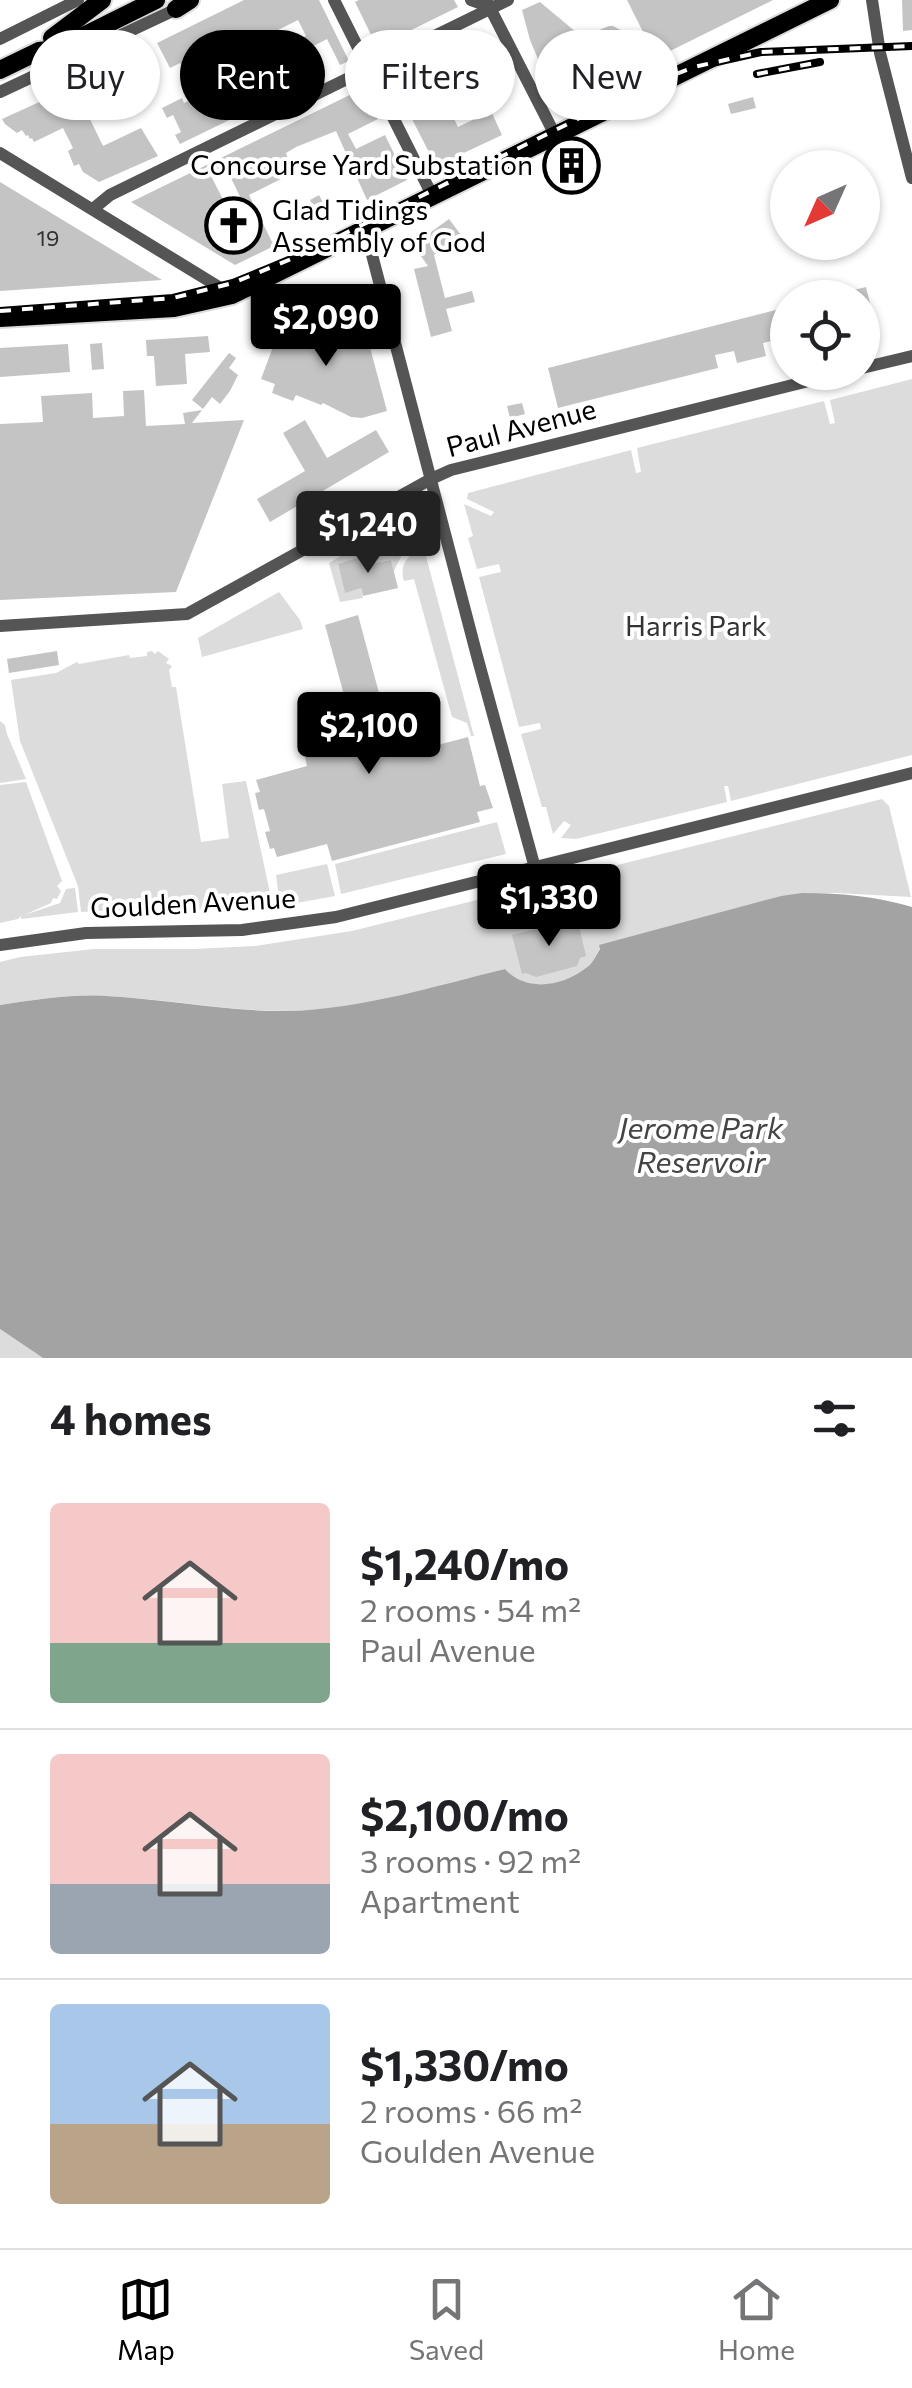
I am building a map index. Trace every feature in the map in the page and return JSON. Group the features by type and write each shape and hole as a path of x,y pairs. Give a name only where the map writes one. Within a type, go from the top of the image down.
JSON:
{"main road":[{"path":"65,30 102,0"},
{"path":"74,30 129,0"},
{"path":"94,30 156,0"},
{"path":"0,318 174,308 232,295 830,0"},
{"path":"0,70 30,54"}],"street":[{"path":"0,39 78,0"},
{"path":"334,0 349,30"},
{"path":"471,0 508,0"},
{"path":"872,0 880,52 912,178"},
{"path":"0,92 187,3"},
{"path":"440,30 490,3"},
{"path":"490,3 555,135"},
{"path":"93,209 110,195 345,80"},
{"path":"395,120 432,195"},
{"path":"0,153 232,295"},
{"path":"365,228 534,868"},
{"path":"880,364 912,356"},
{"name":"Paul Avenue","path":"0,626 187,614 431,478 773,390"},
{"name":"Goulden Avenue","path":"0,944 86,933 229,931 364,911 912,772"}],"green space":[{"name":"Harris Park","path":"912,379 912,755 731,801 728,786 724,786 727,802 576,839 561,838 571,825 564,821 553,834 521,734 541,729 540,723 519,727 479,577 501,572 499,564 477,569 464,504 491,516 494,512 467,499 468,493 631,450 636,473 641,472 637,448 824,401 830,424 835,423 830,400"},
{"path":"411,515 416,518 422,542 404,553 394,572 391,560 338,565 345,592 361,588 363,598 340,602 329,563"},
{"path":"424,549 474,736 467,723 452,717 414,579 404,581 406,560"},
{"path":"279,592 303,629 202,657 198,638"},
{"path":"152,651 169,659 166,663 172,666 169,670 172,687 176,687 201,842 229,838 222,784 246,781 273,907 81,912 78,886 20,741 11,680 56,673 77,662 147,656"},
{"path":"0,721 5,725 26,779 0,783"},
{"path":"26,782 62,881 57,886 61,891 57,899 24,915 60,903 66,889 75,888 78,912 21,916 0,923 0,785"},
{"path":"882,799 889,806 911,897 836,893 781,896 600,948 587,968 556,983 523,982 505,969 370,1002 316,1010 242,1009 93,996 0,1005 0,962 20,957 94,949 255,946 352,931"},
{"path":"497,822 506,854 341,894 335,864"},
{"path":"327,864 335,896 280,906 276,875"},
{"path":"0,1329 43,1358 0,1358"}],"water":[{"name":"Jerome Park Reservoir","path":"802,893 857,896 912,907 912,1358 43,1358 0,1329 0,1005 93,996 289,1011 371,1001 505,969 523,981 556,983 588,966 599,945"}],"building":[{"path":"244,0 319,0 345,53 345,63 340,65 325,30 303,30 298,20 278,30 183,30"},
{"path":"454,0 458,7 411,30 369,30 355,2"},
{"path":"627,0 773,0 678,47 678,30 642,30"},
{"path":"902,0 912,0 912,30 903,31"},
{"path":"540,2 574,30 535,30 535,52 522,10"},
{"path":"180,32 180,63 170,68 160,42"},
{"path":"345,97 345,120 376,120 348,134 356,149 385,135 407,180 367,200 336,131 296,147 286,153 292,170 249,195 274,246 235,265 131,202 299,120 325,120 325,107","holes":["226,168 260,237 246,244 211,176"]},
{"path":"753,97 756,108 731,114 728,104"},
{"path":"180,99 180,120 229,120 180,144 175,135 181,132 173,115 167,118 162,108"},
{"path":"30,106 30,120 90,120 103,146 141,128 158,156 99,182 83,172 79,164 74,166 68,151 73,148 63,128 34,142 2,119"},
{"path":"412,120 455,120 458,127 472,120 495,120 502,135 436,166"},
{"name":"Concourse Yard Substation","path":"584,150 592,165 560,180 553,166"},
{"path":"0,182 76,228 162,280 0,291"},
{"path":"319,195 331,218 321,223 310,200"},
{"path":"449,219 461,235 434,255 445,298 472,291 475,302 446,309 452,331 431,337 414,269 428,266 413,245"},
{"path":"770,312 770,341 763,343 766,356 737,363 734,351 715,355 718,368 558,408 548,368"},
{"path":"305,316 368,340 387,411 351,417 323,403 296,395 293,401 272,393 275,384 261,379 273,347"},
{"path":"208,336 210,352 185,354 187,384 156,386 154,356 147,356 146,340"},
{"path":"102,343 104,369 92,370 90,344"},
{"path":"68,344 70,372 0,377 0,348"},
{"path":"229,353 236,358 229,368 238,375 220,404 212,397 203,409 192,400"},
{"path":"144,390 146,426 185,424 183,413 202,410 192,423 244,420 176,592 0,600 0,424 43,422 41,396 92,393 93,418 124,416 123,391"},
{"path":"522,403 525,414 510,418 507,406"},
{"path":"305,420 327,458 376,430 389,452 270,522 257,499 305,471 283,433"},
{"path":"371,554 374,563 391,560 398,588 363,596 361,588 345,593 338,564"},
{"path":"358,615 396,756 468,737 480,786 485,785 493,808 477,812 480,822 332,861 327,844 277,857 265,832 270,831 264,809 259,810 256,780 307,766 305,757 357,743 325,625"},
{"path":"57,651 59,665 9,673 7,659"},
{"path":"565,922 579,926 586,956 580,958 577,966 536,977 522,974 512,935"}],"railway":[{"path":"0,311 173,298 233,283 301,255 645,86 694,67 761,52 912,46"},
{"path":"757,74 820,62"}],"place":[{"name":"Concourse Yard Substation","path":"572,165"},
{"name":"Glad Tidings Assembly of God","path":"233,226"}]}
